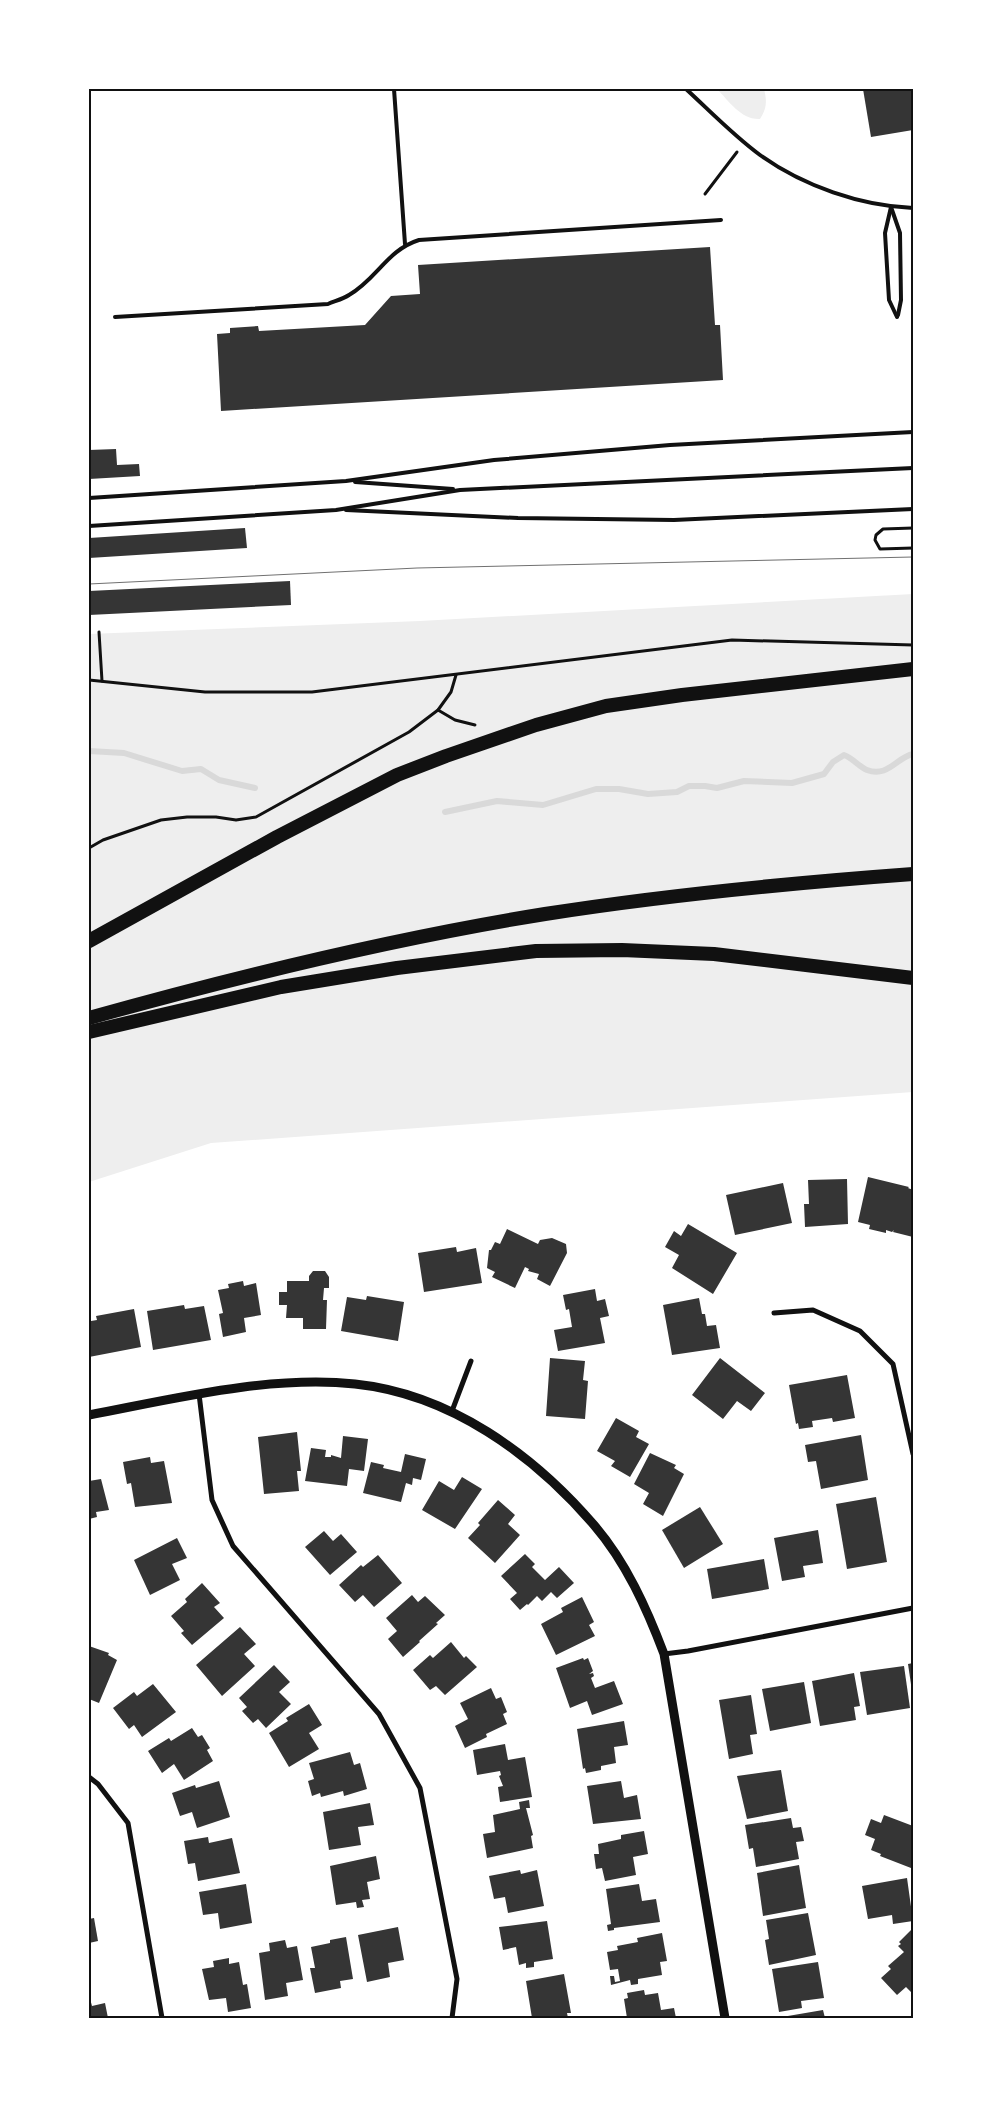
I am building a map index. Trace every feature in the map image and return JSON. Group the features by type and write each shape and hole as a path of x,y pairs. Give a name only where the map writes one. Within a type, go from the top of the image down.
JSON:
{"highway":[{"path":"89,941 277,837 397,775 536,725 606,706 682,695 910,670"},
{"path":"89,1018 244,975 303,961 543,914 636,901 913,874"},
{"path":"89,1032 281,987 397,968 536,951 622,950 714,954 913,978"}],"street":[{"path":"774,1313 813,1310 860,1331 893,1364 913,1454"},
{"path":"452,1412 471,1361"},
{"path":"89,1415 241,1387 304,1383 355,1384 404,1393 452,1412 495,1434 547,1477 595,1526 621,1564 648,1613 664,1654 725,2018"},
{"path":"199,1394 212,1500 233,1546 379,1714 420,1788 457,1979 452,2018"},
{"path":"664,1654 913,1608"},
{"path":"89,1777 98,1784 128,1823 162,2018"}],"lane":[{"path":"394,89 405,244"},
{"path":"686,89 759,155 807,182 832,192 891,207 913,208"},
{"path":"891,207 900,233 901,300 897,316 889,300 885,233 891,207"},
{"path":"115,317 328,304 350,295 405,244 419,240 721,220"},
{"path":"89,498 346,481 494,460 640,448 913,432"},
{"path":"89,526 336,510 460,490 913,468"},
{"path":"346,481 460,490"},
{"path":"336,510 518,518 674,520 913,510"}],"path":[{"path":"706,194 745,142"},
{"path":"913,528 884,529 876,535 875,540 880,549 913,548"},
{"path":"99,632 102,681"},
{"path":"89,680 205,692 312,692 732,640 913,645"},
{"path":"89,848 103,840 161,820 187,817 216,817 236,820 256,817 409,732 438,710 451,692 456,675"},
{"path":"438,710 455,720 475,725"}],"shaded area":[{"path":"717,89 764,89 766,104 760,119 741,113"},
{"path":"913,594 913,1092 211,1143 89,1182 89,634 420,621"}],"building":[{"path":"863,89 913,89 913,130 871,137"},
{"path":"710,247 715,325 720,325 723,380 221,411 217,334 230,333 230,328 258,326 259,331 365,325 391,296 420,294 418,265"},
{"path":"116,449 117,465 139,464 140,476 89,479 89,450"},
{"path":"245,528 247,548 89,558 89,538"},
{"path":"290,581 291,605 89,615 89,591"},
{"path":"868,1177 909,1187 913,1190 913,1237 893,1232 894,1230 892,1232 886,1230 886,1233 869,1229 870,1225 858,1222"},
{"path":"847,1179 848,1224 805,1227 804,1204 809,1204 808,1180"},
{"path":"783,1183 792,1223 735,1235 726,1195"},
{"path":"688,1224 737,1253 713,1294 672,1268 679,1255 665,1247 674,1231 681,1236"},
{"path":"507,1229 538,1244 540,1240 552,1238 566,1244 567,1253 550,1286 537,1279 539,1274 528,1271 529,1269 525,1267 515,1288 492,1277 495,1272 487,1268 489,1250 491,1250 495,1242 500,1244"},
{"path":"456,1247 457,1252 476,1248 482,1283 424,1292 418,1253"},
{"path":"313,1271 325,1271 329,1277 329,1288 324,1288 323,1300 327,1300 326,1329 303,1329 303,1318 286,1318 287,1305 279,1305 279,1292 287,1292 287,1281 309,1281 309,1276"},
{"path":"243,1281 244,1286 256,1283 261,1315 244,1318 246,1332 223,1337 219,1314 223,1313 218,1290 229,1288 228,1284"},
{"path":"595,1289 597,1301 605,1299 609,1316 600,1318 605,1343 558,1351 554,1330 572,1327 569,1309 566,1310 563,1295"},
{"path":"367,1296 404,1302 398,1341 341,1331 347,1297 366,1300"},
{"path":"699,1298 702,1314 705,1314 707,1326 716,1325 720,1348 672,1355 663,1305"},
{"path":"184,1305 185,1309 204,1306 211,1340 153,1350 147,1311"},
{"path":"134,1309 141,1347 89,1357 89,1312 91,1321 97,1320 96,1316"},
{"path":"550,1358 585,1361 583,1380 588,1381 585,1419 546,1416"},
{"path":"720,1358 765,1393 751,1411 737,1401 723,1419 692,1395"},
{"path":"847,1375 855,1418 833,1422 832,1418 812,1421 813,1427 799,1429 798,1423 796,1424 789,1385"},
{"path":"616,1418 639,1431 636,1437 649,1444 630,1477 611,1466 615,1461 597,1451"},
{"path":"297,1432 301,1471 297,1471 299,1491 264,1494 258,1437"},
{"path":"861,1435 868,1480 821,1489 816,1461 808,1462 805,1445"},
{"path":"343,1436 368,1439 364,1471 349,1469 347,1486 305,1481 311,1448 326,1450 325,1457 331,1457 331,1455 341,1458"},
{"path":"650,1453 676,1465 674,1468 684,1474 663,1516 643,1504 649,1493 634,1484"},
{"path":"405,1454 426,1459 421,1480 413,1478 412,1485 406,1483 401,1502 363,1493 371,1462 384,1465 383,1468 401,1472"},
{"path":"150,1457 151,1463 164,1461 172,1503 135,1507 131,1483 127,1484 123,1462"},
{"path":"462,1477 482,1489 455,1529 422,1510 439,1481 454,1490"},
{"path":"101,1479 109,1510 96,1512 97,1517 89,1519 89,1481"},
{"path":"876,1497 887,1562 847,1569 836,1504"},
{"path":"498,1500 515,1515 508,1524 520,1535 495,1563 468,1538"},
{"path":"700,1507 723,1544 684,1568 662,1530"},
{"path":"818,1530 823,1563 803,1566 805,1577 782,1581 774,1538"},
{"path":"324,1531 333,1541 341,1534 357,1552 330,1575 305,1547"},
{"path":"177,1538 187,1558 172,1564 180,1580 150,1595 134,1560"},
{"path":"525,1554 535,1564 532,1567 545,1580 559,1567 574,1583 557,1598 551,1592 542,1601 537,1596 520,1610 510,1599 517,1593 501,1576"},
{"path":"378,1555 402,1583 374,1607 363,1595 355,1602 339,1585 361,1565 363,1567"},
{"path":"764,1559 769,1589 712,1599 707,1569"},
{"path":"202,1583 220,1603 214,1607 224,1618 192,1645 181,1633 184,1631 171,1616 187,1602 185,1599"},
{"path":"412,1595 418,1602 425,1596 445,1615 403,1657 388,1639 397,1631 386,1618"},
{"path":"582,1597 594,1622 589,1625 595,1636 556,1655 541,1624 563,1612 561,1608"},
{"path":"240,1627 256,1644 244,1654 255,1666 222,1696 196,1665"},
{"path":"451,1642 464,1658 466,1656 477,1667 445,1695 436,1686 430,1690 413,1670 430,1655 433,1658"},
{"path":"89,1646 109,1653 108,1655 117,1660 99,1703 89,1699"},
{"path":"583,1658 584,1660 588,1658 593,1671 589,1674 593,1673 594,1676 591,1678 595,1688 614,1681 623,1704 592,1715 587,1701 570,1708 556,1668"},
{"path":"913,1663 913,1691 912,1691 908,1664"},
{"path":"274,1665 290,1682 279,1692 291,1704 266,1728 258,1719 253,1723 242,1711 247,1707 239,1698"},
{"path":"904,1666 910,1708 867,1715 860,1672"},
{"path":"854,1673 860,1706 854,1707 856,1720 820,1726 812,1681"},
{"path":"804,1682 811,1723 770,1731 762,1689"},
{"path":"153,1684 176,1712 142,1737 134,1725 129,1729 113,1708 134,1692 137,1696"},
{"path":"491,1688 496,1699 501,1697 507,1712 503,1714 507,1724 486,1734 487,1737 465,1748 455,1726 468,1719 460,1703"},
{"path":"751,1695 757,1734 750,1735 753,1754 729,1759 719,1700"},
{"path":"309,1704 322,1725 309,1733 319,1749 289,1767 269,1733 288,1721 286,1718"},
{"path":"624,1721 628,1745 614,1747 616,1763 601,1766 601,1770 586,1773 585,1768 583,1769 577,1729"},
{"path":"192,1728 198,1737 202,1735 210,1748 207,1750 213,1761 184,1780 174,1764 162,1773 148,1751 169,1738 171,1741"},
{"path":"505,1744 508,1760 525,1757 532,1797 500,1802 498,1787 503,1786 499,1776 501,1775 500,1771 477,1775 473,1750"},
{"path":"350,1752 354,1765 360,1763 367,1789 344,1796 343,1791 321,1797 320,1793 312,1796 308,1781 314,1779 309,1763"},
{"path":"781,1770 788,1811 747,1819 737,1776"},
{"path":"219,1781 230,1817 197,1828 192,1812 180,1816 172,1793 195,1785 196,1788"},
{"path":"621,1781 624,1798 637,1795 641,1819 593,1824 587,1786"},
{"path":"529,1800 530,1808 526,1808 533,1835 531,1836 533,1848 487,1858 483,1834 495,1832 493,1815 520,1809 519,1802"},
{"path":"370,1803 374,1825 358,1827 361,1845 329,1850 323,1812"},
{"path":"884,1815 913,1826 913,1861 911,1868 880,1856 881,1854 871,1850 875,1839 865,1835 871,1819 881,1823"},
{"path":"791,1818 793,1828 801,1827 804,1841 796,1842 799,1859 756,1867 753,1848 749,1849 745,1825"},
{"path":"644,1831 648,1854 633,1857 636,1875 605,1881 602,1868 596,1869 594,1854 599,1854 598,1844 621,1839 621,1835"},
{"path":"208,1837 209,1843 232,1838 240,1873 198,1881 195,1863 188,1864 184,1841"},
{"path":"376,1856 380,1879 367,1882 370,1899 362,1900 364,1907 357,1908 356,1902 336,1905 330,1866"},
{"path":"799,1865 806,1908 763,1916 757,1873"},
{"path":"520,1870 521,1874 537,1870 544,1906 508,1913 505,1897 494,1899 489,1876"},
{"path":"907,1878 913,1921 893,1924 892,1915 868,1919 862,1886"},
{"path":"246,1884 252,1923 220,1929 218,1913 203,1915 199,1892"},
{"path":"639,1884 642,1901 656,1899 660,1922 614,1928 614,1930 608,1931 607,1925 611,1924 606,1889"},
{"path":"808,1913 816,1955 769,1965 765,1940 769,1939 766,1920"},
{"path":"94,1918 98,1941 89,1943 89,1919"},
{"path":"547,1921 553,1959 534,1962 534,1967 526,1968 526,1963 519,1965 516,1947 503,1950 499,1927"},
{"path":"398,1927 404,1960 388,1963 390,1977 367,1982 358,1935"},
{"path":"913,1928 913,1991 912,1993 906,1987 897,1995 881,1978 891,1969 888,1966 904,1952 898,1946 901,1944 899,1942"},
{"path":"662,1933 667,1961 660,1962 662,1975 638,1979 638,1984 631,1985 630,1980 611,1985 610,1976 614,1976 615,1982 620,1981 618,1969 610,1970 607,1952 618,1950 617,1946 638,1942 637,1938"},
{"path":"346,1937 353,1979 340,1981 341,1988 315,1993 310,1968 315,1968 311,1947 330,1943 330,1940"},
{"path":"285,1940 287,1948 297,1946 303,1980 286,1983 288,1996 265,2000 259,1953 270,1951 269,1943"},
{"path":"229,1958 229,1964 239,1962 243,1985 247,1984 251,2008 228,2012 226,1998 209,2000 202,1969 214,1967 213,1961"},
{"path":"818,1962 824,1998 801,2001 802,2008 779,2012 772,1969"},
{"path":"564,1974 571,2013 567,2013 568,2018 532,2018 526,1981"},
{"path":"644,1990 645,1995 658,1993 661,2010 674,2008 676,2018 627,2018 624,1999 628,1998 627,1993"},
{"path":"89,1995 92,2006 105,2003 108,2018 89,2018"},
{"path":"823,2010 825,2018 782,2018 782,2017"}],"waterway":[{"path":"89,751 124,753 182,771 201,769 219,780 255,788"},
{"path":"445,812 497,801 543,805 596,789 619,789 648,794 677,792 689,786 717,788 744,781 792,783 824,774 833,762 844,755 864,769 874,772 887,769 913,754"}],"tram line":[{"path":"89,584 417,568 913,557"}]}
